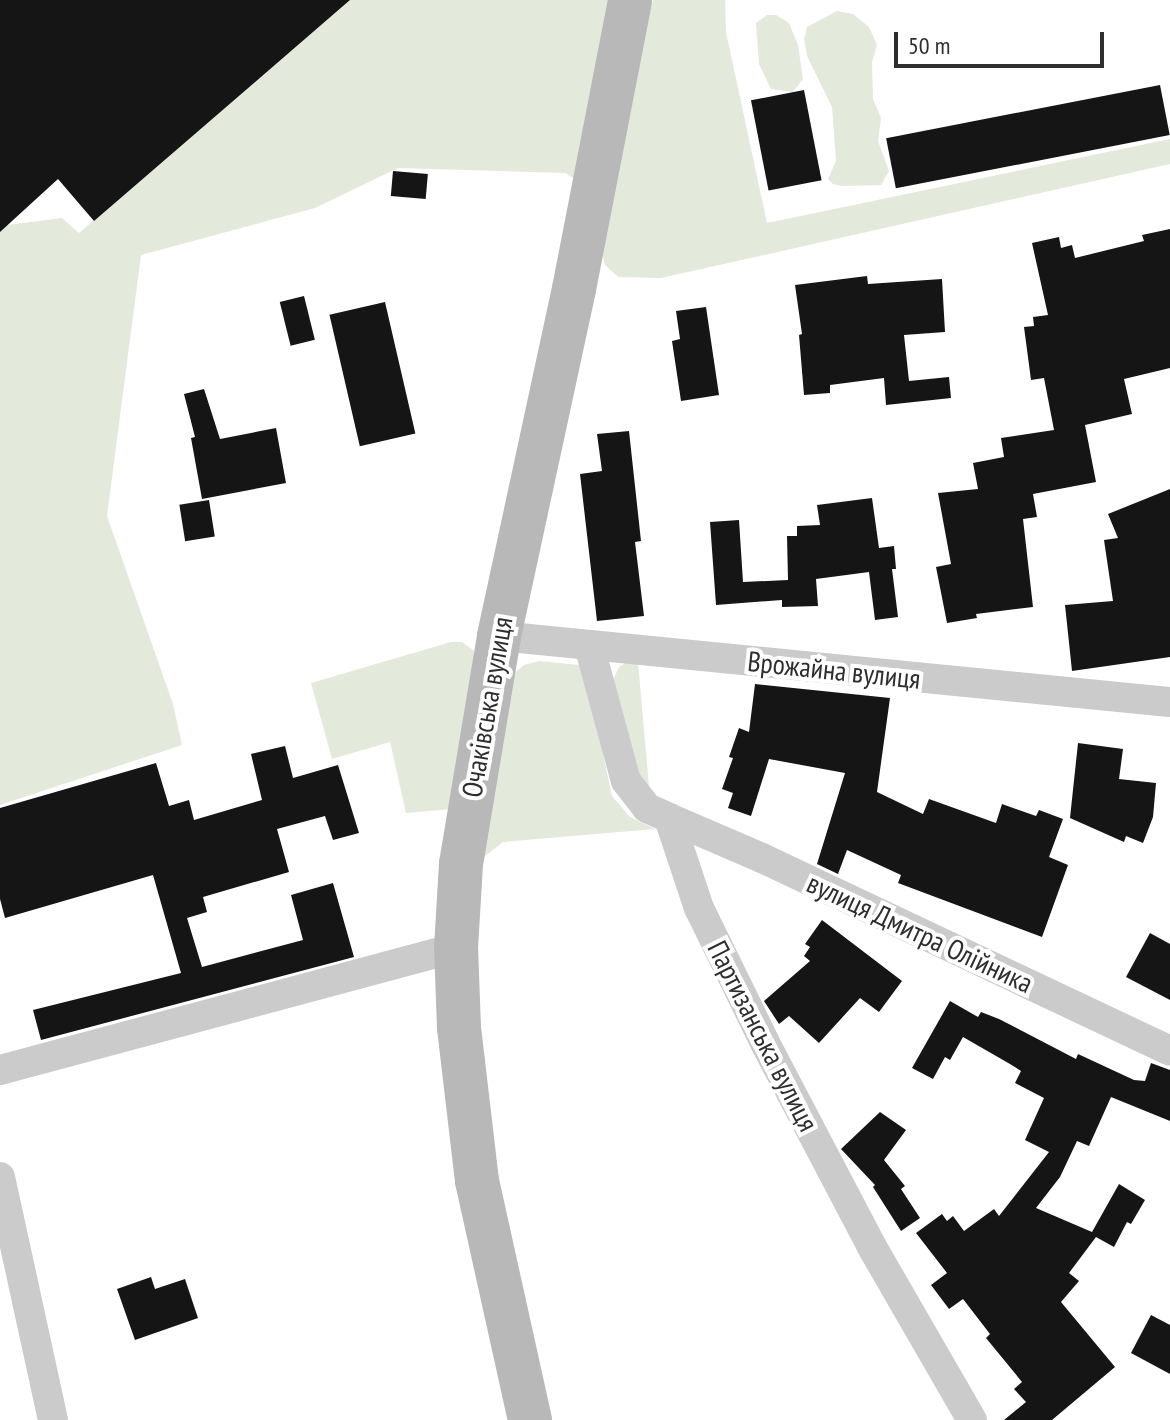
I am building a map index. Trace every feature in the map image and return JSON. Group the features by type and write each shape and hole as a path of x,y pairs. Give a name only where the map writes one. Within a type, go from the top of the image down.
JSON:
{"street":[{"name":"Очаківська вулиця","path":"530,1420 477,1181 459,1028 456,948 461,864 499,636 574,289 630,0"},
{"name":"Врожайна вулиця","path":"499,636 1170,702"},
{"path":"589,645 626,781 647,808 669,818"},
{"name":"вулиця Дмитра Олійника","path":"669,818 762,858 1170,1051"},
{"name":"Партизанська вулиця","path":"669,818 699,908 765,1043 872,1247 972,1420"},
{"path":"0,1070 456,948"},
{"path":"0,1177 53,1420"}],"shaded area":[{"path":"350,0 612,0 578,181 565,173 398,168 315,208 141,255 107,516 173,704 182,745 0,805 0,218 7,225 62,218 79,233"},
{"path":"653,0 725,0 726,32 767,223 1170,139 1170,164 661,278 618,277 605,265 597,232"},
{"path":"837,11 853,14 869,27 877,45 872,62 873,99 881,118 878,141 889,171 881,185 842,186 828,179 836,161 832,107 807,56 804,39 807,27"},
{"path":"767,15 776,15 789,23 798,45 803,79 793,92 771,89 759,64 756,23"},
{"path":"451,642 462,642 477,653 453,809 406,813 390,742 332,759 311,683"},
{"path":"539,661 579,665 588,684 612,796 630,817 655,829 503,842 476,863 513,674 524,665"},
{"path":"627,662 638,662 650,798 640,789 612,682 619,667"}],"building":[{"path":"0,0 350,0 94,221 58,179 0,232"},
{"path":"1160,85 1170,135 896,188 886,138"},
{"path":"804,90 822,180 769,191 751,100"},
{"path":"393,171 428,174 426,199 391,196"},
{"path":"1170,229 1170,368 1124,379 1132,414 1085,425 1096,482 1033,494 1037,517 1023,519 1033,607 976,614 977,618 947,623 936,567 951,564 938,493 978,489 973,463 1004,457 1001,438 1054,430 1044,378 1031,380 1024,327 1034,326 1033,317 1048,315 1032,243 1059,237 1061,248 1072,245 1075,258 1144,241 1142,235"},
{"path":"867,276 868,284 942,279 945,332 904,335 909,381 949,377 951,398 886,405 884,378 830,385 830,393 804,395 799,335 802,334 795,285"},
{"path":"304,296 315,340 291,346 280,302"},
{"path":"385,302 415,434 360,446 329,315"},
{"path":"706,307 719,395 681,401 672,341 680,339 676,311"},
{"path":"204,389 220,439 276,428 286,483 202,499 191,438 195,437 184,394"},
{"path":"629,431 641,541 635,542 644,616 597,621 580,474 602,471 597,434"},
{"path":"1170,489 1170,657 1072,671 1065,605 1113,601 1104,540 1118,538 1108,514"},
{"path":"872,498 879,548 894,546 896,569 892,569 898,617 875,620 869,572 816,579 818,606 782,607 782,600 716,605 710,522 739,520 743,582 788,580 787,536 797,536 797,526 820,525 817,505"},
{"path":"209,500 215,537 185,541 179,505"},
{"path":"755,684 890,698 877,792 923,814 929,799 996,823 1002,804 1036,816 1039,810 1063,819 1049,857 1068,865 1042,937 898,883 901,875 847,850 838,874 817,864 845,773 769,759 751,816 728,808 733,793 722,789 739,728 749,732"},
{"path":"1078,743 1123,749 1119,779 1156,783 1153,817 1143,843 1126,836 1124,842 1070,818"},
{"path":"285,746 293,778 338,765 359,833 333,840 325,816 277,829 289,872 203,897 207,912 187,918 202,967 303,940 291,895 333,883 354,957 41,1040 33,1010 181,973 153,875 5,918 0,899 0,808 156,763 169,806 189,800 194,820 262,800 251,754"},
{"path":"822,920 902,981 879,1012 860,998 819,1043 789,1016 779,1024 764,1001 810,961 804,956 810,947 805,944"},
{"path":"1150,933 1170,944 1170,1000 1126,977"},
{"path":"950,1001 978,1017 981,1012 999,1019 1076,1059 1078,1054 1134,1080 1145,1081 1151,1063 1170,1070 1170,1121 1111,1097 1089,1146 1077,1141 1060,1177 1036,1208 1092,1232 1119,1184 1145,1200 1131,1224 1127,1222 1114,1247 1096,1237 1069,1273 1079,1281 1061,1302 1115,1367 1052,1420 1004,1420 1026,1402 1014,1389 1022,1382 986,1338 990,1334 963,1299 949,1309 931,1285 947,1273 916,1233 942,1214 947,1221 953,1216 964,1231 994,1209 999,1216 1049,1152 1025,1140 1044,1098 1015,1083 1021,1071 1010,1064 963,1037 950,1060 945,1057 933,1079 912,1068"},
{"path":"880,1112 906,1130 884,1160 905,1186 901,1189 920,1218 901,1231 873,1187 875,1185 841,1149"},
{"path":"151,1277 155,1289 185,1279 198,1318 135,1340 117,1289"},
{"path":"1151,1315 1170,1325 1170,1374 1131,1353"}]}
